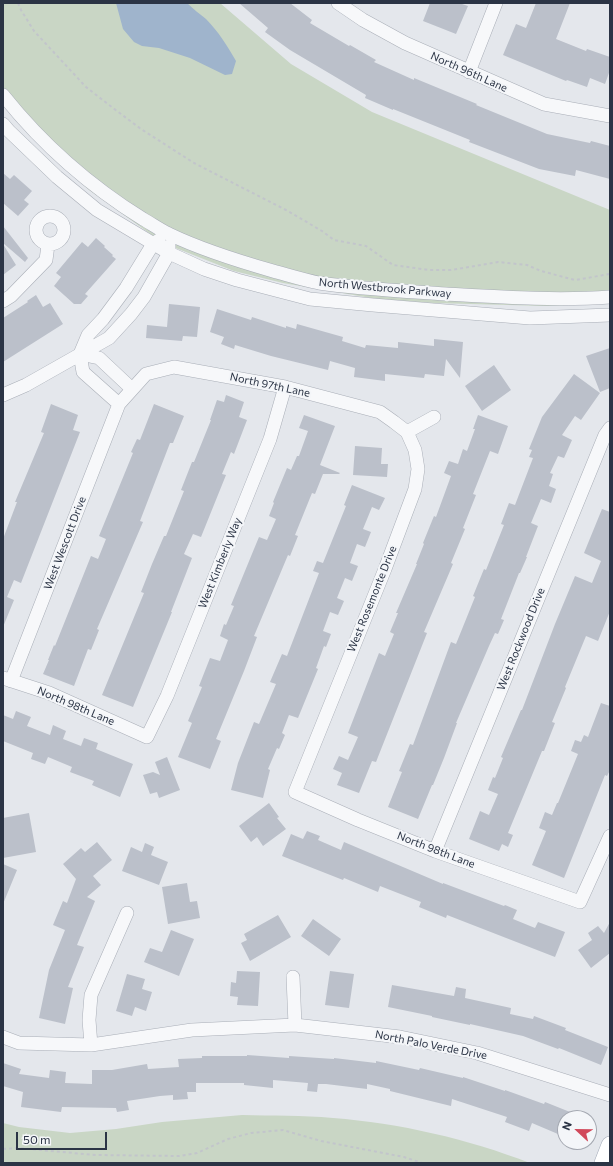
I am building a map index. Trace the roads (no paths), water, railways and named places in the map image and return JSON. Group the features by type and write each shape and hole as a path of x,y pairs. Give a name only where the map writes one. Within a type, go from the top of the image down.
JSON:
{"main road":[{"path":"603,1163 610,1145"}],"street":[{"name":"North 96th Lane","path":"338,3 362,20 404,43 544,104 610,116"},
{"path":"469,72 496,3"},
{"name":"North Westbrook Parkway","path":"3,95 18,114 66,163 103,192 169,234 213,252 248,264 318,283 409,292 537,298 610,297"},
{"name":"North Westbrook Parkway","path":"3,124 57,176 97,210 169,253 204,269 236,280 310,298 381,306 530,318 610,315"},
{"path":"119,404 83,372 80,354 88,335 126,288 153,244 169,234"},
{"path":"3,394 26,386 109,338 144,297 169,253 169,234"},
{"path":"3,301 11,296 46,260 48,244"},
{"path":"80,354 99,358 132,390"},
{"name":"North 97th Lane","path":"119,404 146,374 174,366 285,387 380,412 407,432"},
{"name":"West Kimberly Way","path":"147,737 167,696 270,439 285,387"},
{"name":"West Wescott Drive","path":"7,680 119,404"},
{"path":"407,432 434,417"},
{"name":"West Rockwood Drive","path":"435,851 604,435 610,428"},
{"name":"West Rosemonte Drive","path":"295,792 385,569 415,489 418,470 415,450 407,432"},
{"name":"North 98th Lane","path":"7,680 49,693 147,737"},
{"name":"North 98th Lane","path":"295,792 358,820 435,851 580,902 610,836"},
{"path":"91,1045 89,1020 91,995 127,913"},
{"path":"293,977 295,1024"},
{"name":"North Palo Verde Drive","path":"3,1037 19,1043 91,1045 192,1030 295,1024 400,1037 478,1053 610,1095"}],"water":[{"path":"116,3 187,3 206,19 226,45 236,61 232,74 225,75 190,58 159,48 142,46 134,42 123,29"}]}
